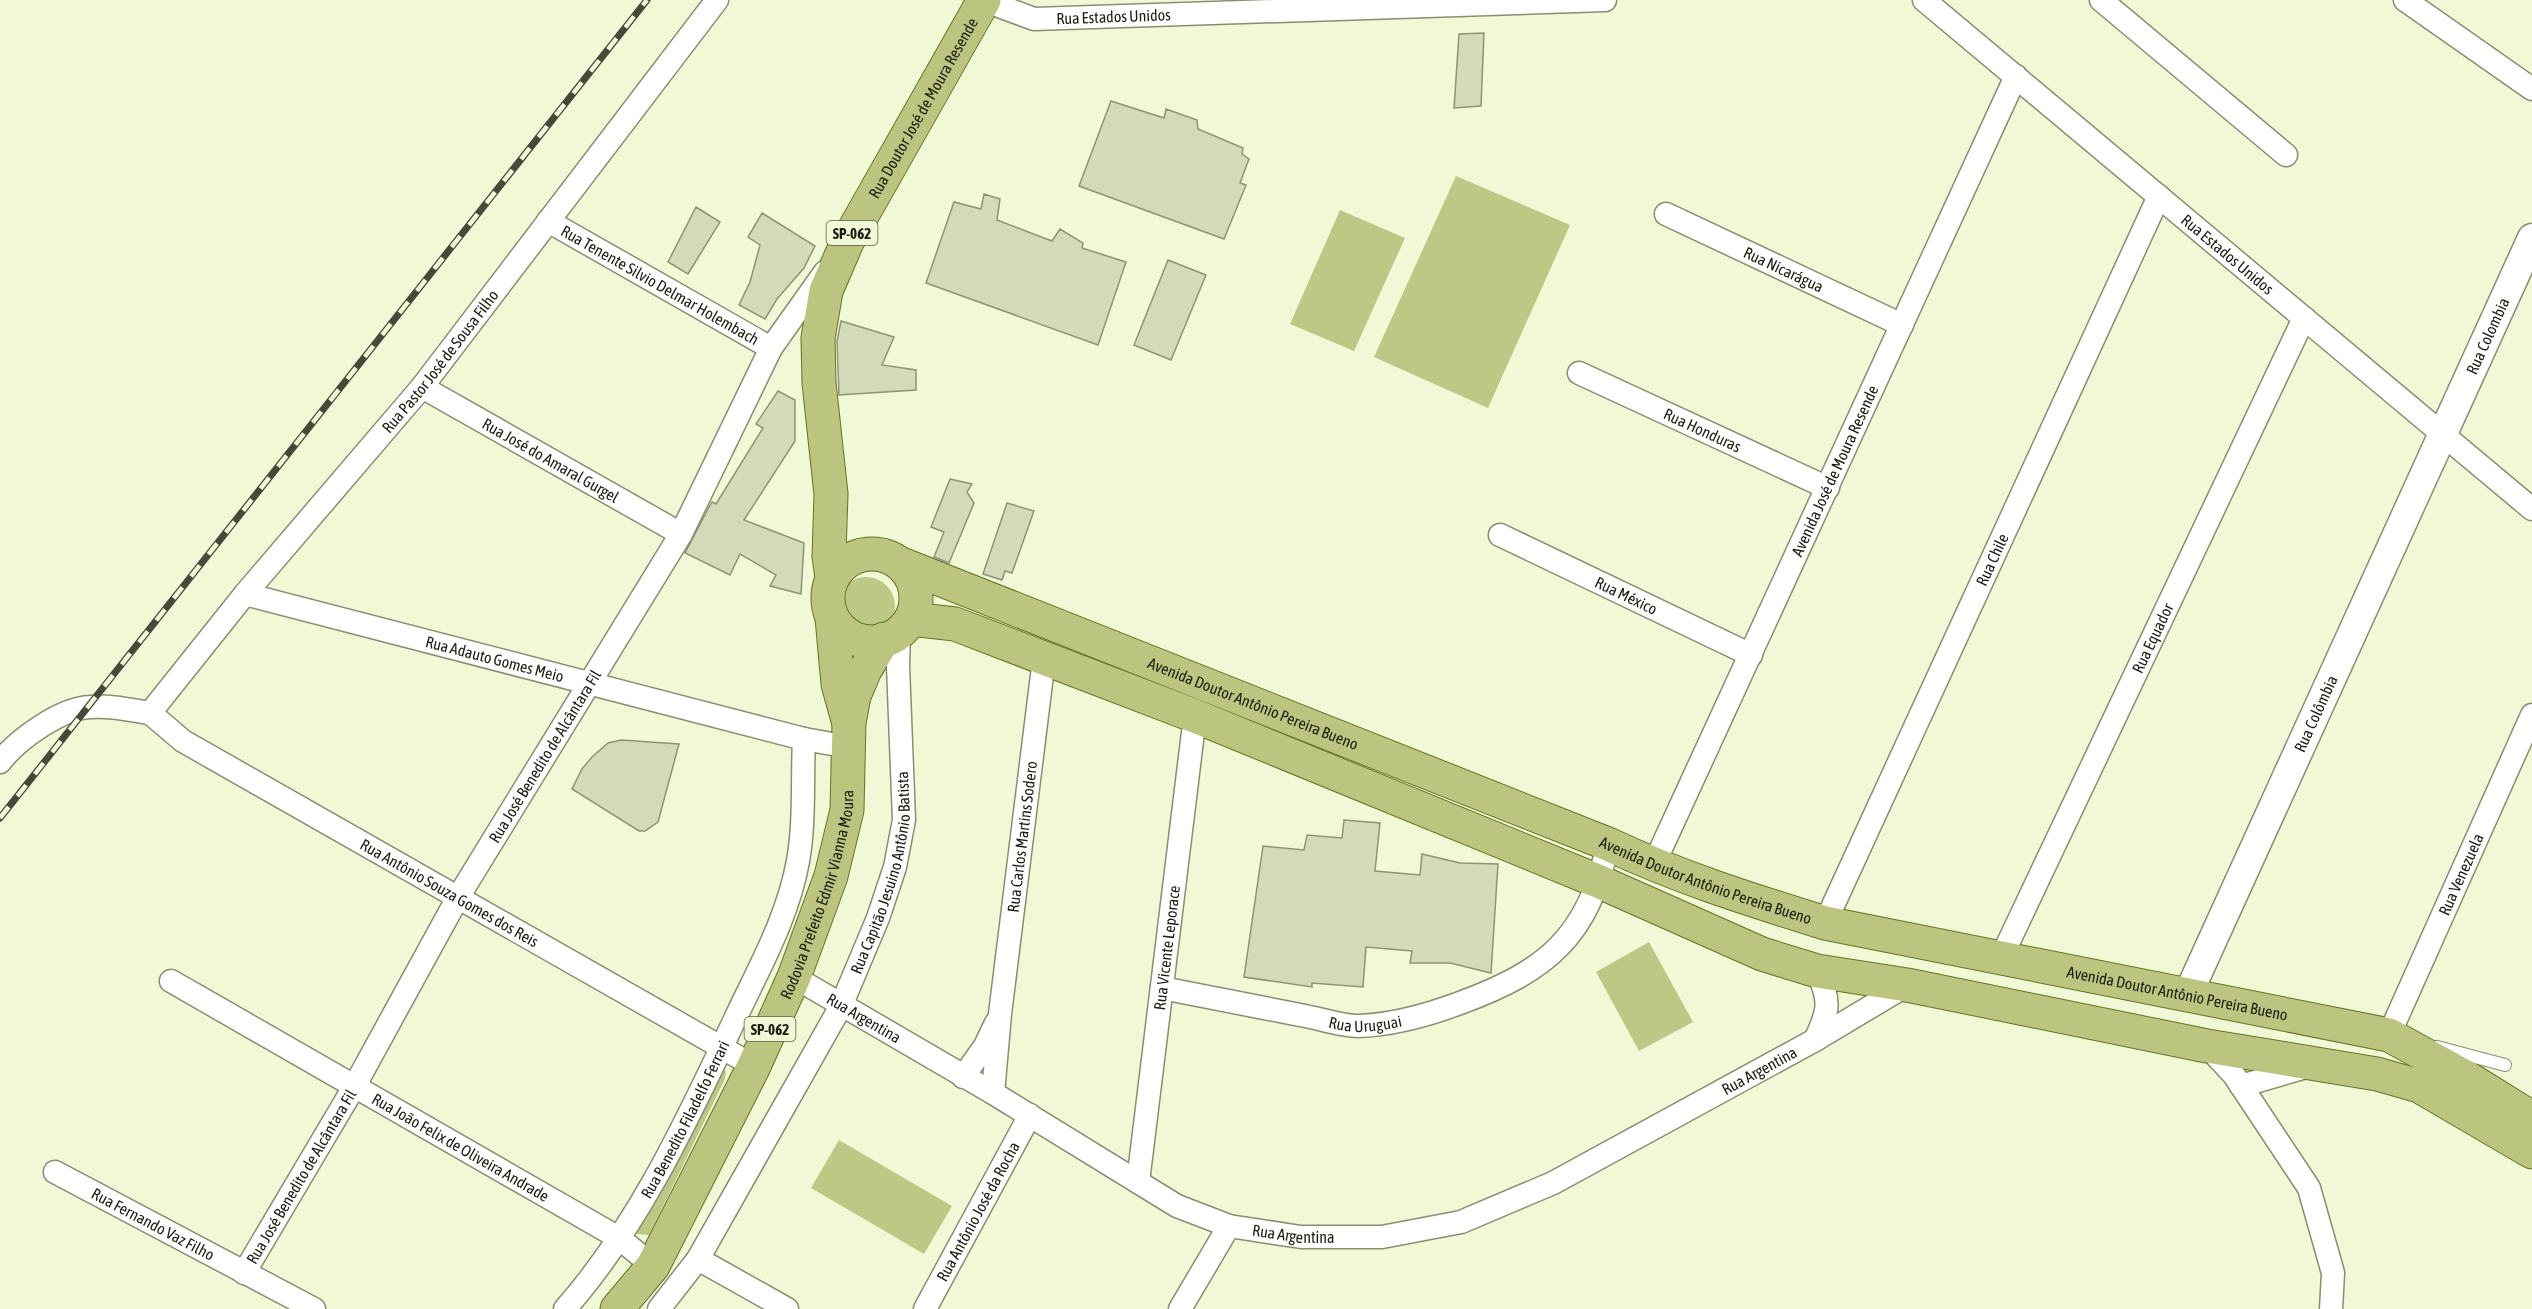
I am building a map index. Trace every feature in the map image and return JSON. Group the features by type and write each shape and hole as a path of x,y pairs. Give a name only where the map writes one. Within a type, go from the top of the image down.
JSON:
{"main road":[{"name":"Rua Doutor José de Moura Resende","path":"832,578 829,556 831,494 819,383 818,338 826,291 847,242 984,0"},
{"name":"Rua Doutor José de Moura Resende","path":"831,494 852,540 885,558"},
{"path":"832,578 840,567 854,558 885,558"},
{"name":"Avenida Doutor Antônio Pereira Bueno","path":"885,558 1608,844 1653,866 1825,923 2390,1035 2469,1078 2532,1118"},
{"name":"SP-062","path":"885,558 912,579 917,601 898,630"},
{"name":"SP-062","path":"832,578 827,595 832,618"},
{"path":"832,618 846,635 868,643 898,630"},
{"name":"Rodovia Prefeito Edmir Vianna Moura","path":"832,618 838,684 849,735"},
{"name":"Avenida Doutor Antônio Pereira Bueno","path":"898,630 956,624 1195,716 1600,882 1762,954 1817,972 1907,985 2186,1042 2377,1074 2419,1086 2532,1152"},
{"name":"Rodovia Prefeito Edmir Vianna Moura","path":"617,1309 653,1266 754,1066 794,977 831,876 847,810 849,735 854,696 865,670 898,630"},
{"path":"2186,994 2209,1007 2207,1024 2197,1038 2186,1042 2154,1013 2186,994"},
{"path":"2320,1064 2362,1062 2374,1054 2390,1035"}],"street":[{"name":"Rua Pastor José de Sousa Filho","path":"150,713 245,594 422,387 717,0"},
{"name":"Rua Estados Unidos","path":"984,0 1034,19 1605,0"},
{"path":"2101,0 2286,155"},
{"path":"2405,0 2532,89"},
{"name":"Rua Estados Unidos","path":"1931,2 2532,509"},
{"name":"Avenida José de Moura Resende","path":"1653,866 2016,76"},
{"name":"Rua Chile","path":"1825,923 2159,196"},
{"name":"Rua Nicarágua","path":"1666,214 1902,325"},
{"name":"Rua Tenente Silvio Delmar Holembach","path":"548,221 771,348"},
{"name":"Rua Colombia","path":"2444,435 2532,238"},
{"name":"Rua José Benedito de Alcântara Fil","path":"244,1273 354,1088 457,899 587,683 681,534 771,348 847,242"},
{"name":"Rua Equador","path":"2001,958 2304,318"},
{"name":"Rua Honduras","path":"1579,373 1828,488"},
{"name":"Rua José do Amaral Gurgel","path":"422,387 681,534"},
{"name":"Rua Colômbia","path":"2186,994 2444,435"},
{"name":"Rua México","path":"1500,535 1751,655"},
{"name":"Rua Adauto Gomes Meio","path":"245,594 804,739 849,735"},
{"name":"Rua Capitão Jesuino Antônio Batista","path":"659,1309 698,1259 841,1006 878,918 894,867 904,820 898,630"},
{"name":"Rua Carlos Martins Sodero","path":"993,1093 1000,1014 1044,659"},
{"path":"0,762 8,752 38,729 88,706 150,713"},
{"name":"Rua Antônio Souza Gomes dos Reis","path":"150,713 183,741 754,1066"},
{"name":"Rua Venezuela","path":"2390,1035 2532,715"},
{"name":"Rua Vicente Leporace","path":"1138,1182 1195,716"},
{"name":"Rua Benedito Filadelfo Ferrari","path":"565,1309 592,1279 643,1202 722,1048 783,919 798,860 804,739"},
{"name":"Rua Uruguai","path":"1162,988 1357,1026 1426,1016 1501,988 1536,967 1556,951 1584,915 1600,882 1608,844"},
{"name":"Rua Argentina","path":"1815,1040 1827,1014 1826,992 1817,972"},
{"name":"Rua Argentina","path":"794,977 1030,1115 1177,1206 1230,1226 1301,1237 1382,1237 1461,1222 1553,1183 1815,1040 1907,985"},
{"name":"Rua João Felix de Oliveira Andrade","path":"171,981 619,1238 653,1266"},
{"name":"Rua Carlos Martins Sodero","path":"963,1077 985,1046 1000,1014"},
{"path":"2186,1042 2241,1086 2308,1188 2333,1274 2331,1309"},
{"path":"2241,1086 2320,1064"},
{"name":"Rua Antônio José da Rocha","path":"925,1309 1030,1115"},
{"name":"Rua Fernando Vaz Filho","path":"55,1172 315,1309"},
{"path":"1180,1309 1230,1226"},
{"path":"698,1259 787,1309"}],"lane":[{"path":"2390,1035 2505,1065"}],"green space":[{"path":"1456,176 1570,225 1488,408 1374,357"},
{"path":"1340,210 1405,238 1354,351 1290,324"},
{"path":"866,577 882,582 890,590 895,606 890,622 882,630 866,635 850,630 842,622 837,606 842,590 850,582"},
{"path":"1649,942 1693,1022 1639,1051 1596,972"},
{"path":"723,1067 726,1072 725,1079 649,1235 637,1234 638,1226"},
{"path":"839,1140 952,1206 924,1254 811,1188"}],"building":[{"path":"1484,33 1481,106 1454,108 1459,34"},
{"path":"1111,101 1164,118 1166,109 1197,120 1198,129 1243,148 1242,154 1249,159 1240,183 1246,185 1224,239 1079,186"},
{"path":"984,194 1000,199 997,220 1052,241 1060,229 1083,243 1082,248 1126,262 1098,345 926,283 954,202 981,209"},
{"path":"696,207 720,222 688,274 668,262"},
{"path":"762,213 815,246 804,268 777,299 765,319 739,305 750,282 760,245 748,237"},
{"path":"1168,260 1206,275 1171,360 1134,345"},
{"path":"841,321 894,337 882,365 916,370 916,390 839,395 837,341"},
{"path":"778,391 795,400 795,441 744,520 804,543 801,594 770,586 776,575 740,554 730,575 685,553 712,502 716,504 763,428 756,424"},
{"path":"950,479 972,484 967,492 974,503 949,563 934,557 944,532 931,527"},
{"path":"1007,503 1034,511 1012,573 1005,571 1002,580 983,574"},
{"path":"621,740 679,744 658,822 645,831 639,831 572,789 582,769 592,757 608,743"},
{"path":"1344,820 1380,823 1375,871 1420,875 1422,854 1460,863 1498,864 1491,973 1450,963 1410,963 1412,951 1366,947 1363,987 1312,983 1312,987 1244,977 1263,846 1304,850 1307,835 1342,838"}],"railway":[{"path":"0,818 647,0"}]}
